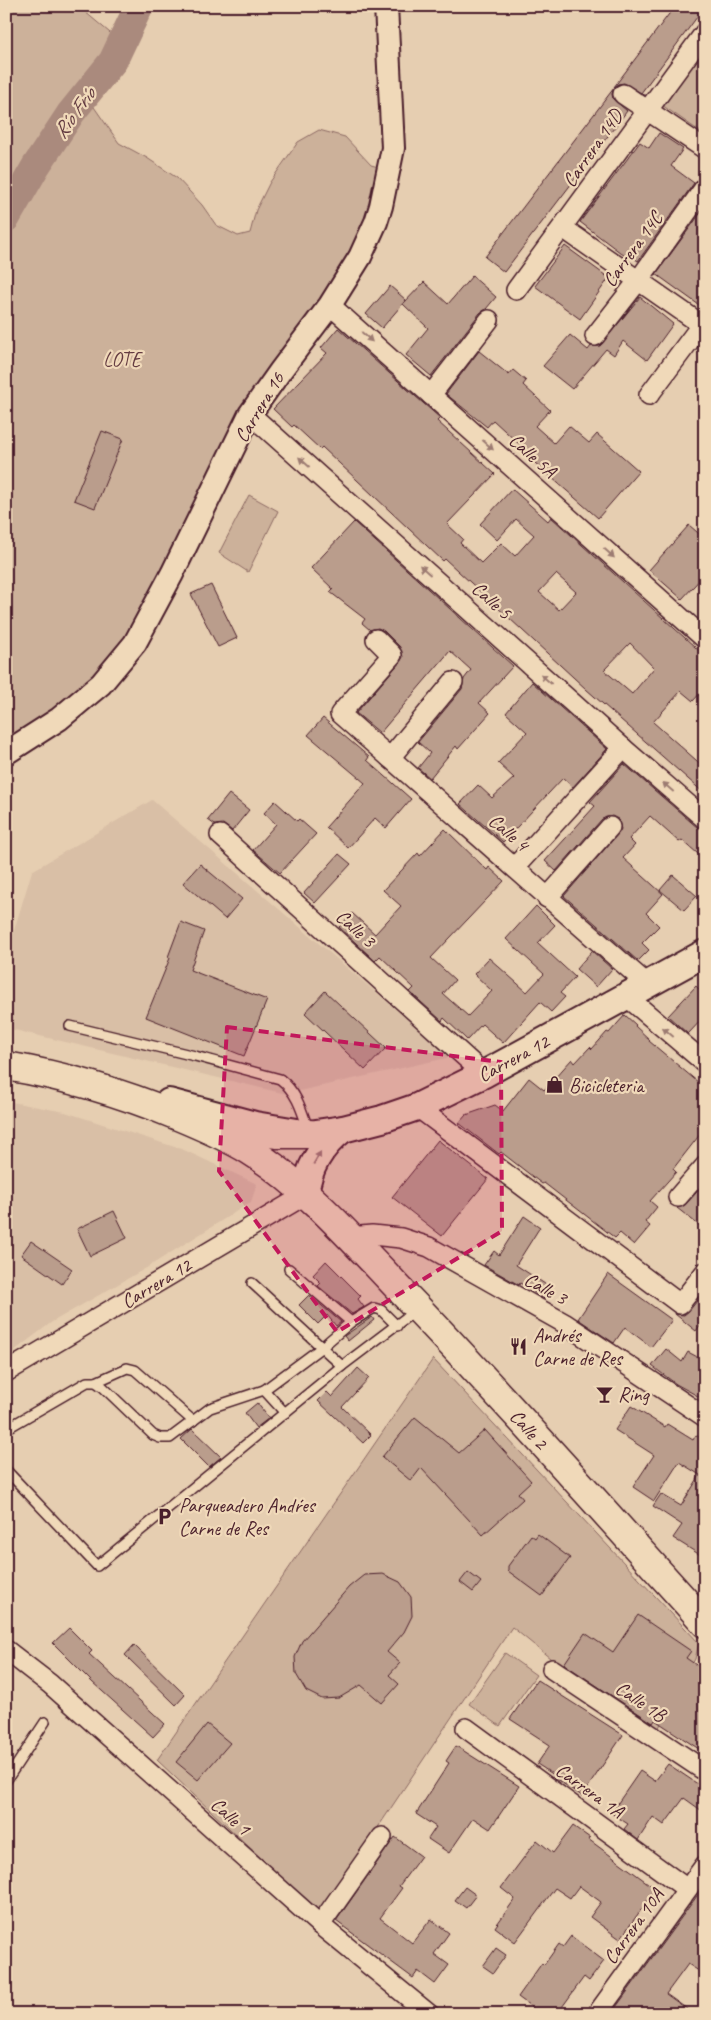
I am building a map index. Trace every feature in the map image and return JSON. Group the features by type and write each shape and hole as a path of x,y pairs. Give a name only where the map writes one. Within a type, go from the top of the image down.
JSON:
{"main road":[{"name":"Carrera 12","path":"7,1070 51,1067 77,1072 186,1108 255,1125 309,1134 343,1129 382,1119 417,1107 484,1074 705,953"},
{"path":"7,1070 98,1087 142,1101 185,1119"},
{"path":"7,1070 45,1092 247,1132 309,1134"},
{"path":"66,1096 170,1130 305,1195 309,1175 316,1158 328,1142 343,1129"},
{"name":"Calle 2","path":"185,1119 218,1133 250,1150 279,1171 350,1237 705,1623"}],"street":[{"name":"Carrera 16","path":"11,750 59,719 102,684 135,643 172,574 250,414 280,370 346,282 369,239 381,206 390,170 393,148 386,6"},
{"name":"Carrera 14D","path":"516,290 705,32"},
{"path":"623,94 705,149"},
{"name":"Carrera 14C","path":"595,336 638,281 705,187"},
{"path":"563,228 638,281 704,324 649,395"},
{"name":"Calle 5A","path":"330,305 705,639"},
{"path":"432,395 489,320"},
{"name":"Calle 5","path":"250,414 705,819"},
{"name":"Calle 4","path":"376,639 392,655 340,714 515,867 637,990 705,1064"},
{"path":"390,758 453,682"},
{"path":"515,867 623,748"},
{"path":"547,898 610,828"},
{"name":"Calle 3","path":"220,836 484,1074"},
{"path":"417,1107 680,1304 705,1272"},
{"path":"678,1197 705,1166"},
{"name":"Carrera 12","path":"6,1372 305,1195"},
{"name":"Calle 3","path":"350,1237 372,1235 401,1238 429,1248 564,1323 705,1417"},
{"name":"Calle 1","path":"6,1650 50,1684 320,1926 429,2014"},
{"name":"Calle 1B","path":"552,1669 705,1771"},
{"name":"Carrera 1A","path":"466,1728 687,1889"},
{"path":"320,1926 382,1837"},
{"name":"Carrera 10A","path":"597,2014 705,1865"}],"lane":[{"path":"70,1026 195,1056 280,1079 290,1087 299,1103 309,1134"},
{"path":"289,1269 351,1322"},
{"path":"252,1283 342,1366"},
{"path":"96,1382 153,1435 160,1438 170,1438 210,1408 264,1390 322,1347 351,1322 374,1308 381,1310 397,1326"},
{"path":"6,1470 97,1566 342,1366 418,1309"},
{"path":"6,1429 87,1382 96,1382 127,1368 135,1370 193,1421"},
{"path":"264,1390 285,1413"},
{"path":"6,1781 45,1722"}],"highlighted area":[{"path":"227,1027 501,1062 502,1231 337,1332 219,1171"}],"shaded area":[{"path":"152,800 451,1057 286,1094 6,1028 6,957 32,871"},
{"path":"6,1101 65,1112 184,1150 257,1184 251,1202 148,1267 52,1322 6,1357"}],"green space":[{"name":"LOTE","path":"6,6 78,6 122,43 113,61 85,94 119,143 147,158 177,178 202,205 216,225 238,236 250,233 256,210 270,182 298,142 319,130 345,137 371,165 390,170 386,188 307,337 135,643 6,753"},
{"path":"705,37 705,135 659,103"},
{"path":"249,495 278,511 248,572 219,553"},
{"path":"433,1359 699,1643 695,1659 677,1689 657,1732 556,1663 512,1627 320,1914 157,1760"},
{"path":"505,1653 536,1675 500,1726 469,1704"}],"building":[{"path":"675,6 691,6 700,13 641,93 624,83 614,87"},
{"path":"614,88 613,99 627,111 504,272 485,257"},
{"path":"659,133 683,149 671,166 694,183 638,261 631,256 629,259 580,222 640,142 649,148"},
{"path":"705,207 705,296 699,305 656,274"},
{"path":"565,246 609,278 580,319 535,286"},
{"path":"472,276 496,297 480,313 431,376 406,355 428,328 403,304 424,282 448,304"},
{"path":"390,286 406,300 382,328 366,314"},
{"path":"640,297 673,324 647,360 623,341 614,355 606,349 572,389 543,366 570,335 588,350 591,346 600,346"},
{"path":"338,328 440,418 437,421 495,474 447,524 463,539 460,543 481,563 501,543 515,556 534,535 516,519 497,540 480,524 512,489 548,521 551,517 705,656 705,688 693,701 681,691 653,722 705,768 705,794 586,689 445,559 443,561 322,447 320,449 273,409 327,353 321,348","holes":["556,574 576,592 559,610 539,592","630,643 654,668 632,694 604,670"]},
{"path":"479,351 509,375 513,370 526,381 523,385 550,410 535,426 554,443 569,426 589,443 597,434 639,471 598,518 535,463 529,456 530,454 493,420 487,427 446,394"},
{"path":"102,431 123,439 95,508 74,500"},
{"path":"354,522 513,666 479,703 490,713 458,749 456,746 430,778 418,768 430,753 418,742 462,689 464,679 471,670 450,651 380,733 356,713 403,657 400,647 384,631 378,628 370,630 362,623 365,619 330,592 333,589 311,568"},
{"path":"689,525 705,539 705,574 682,599 649,570"},
{"path":"211,585 237,638 218,647 191,594"},
{"path":"532,682 607,749 573,787 563,778 503,842 460,804 478,785 492,798 514,778 498,763 527,732 506,713"},
{"path":"323,718 369,757 367,760 411,799 386,828 375,818 348,848 326,827 365,783 308,735"},
{"path":"624,764 698,828 705,830 705,860 682,840 679,842 650,816 629,839 635,845 623,858 663,894 646,913 659,926 642,943 649,950 638,961 564,896 618,834 621,829 618,819 612,816 602,819 556,871 545,861 595,806 590,802"},
{"path":"229,794 249,810 232,831 223,824 215,825 208,820"},
{"path":"275,801 297,821 299,819 316,834 280,873 253,850 276,824 264,813"},
{"path":"445,829 487,870 489,867 504,881 431,958 455,980 443,994 468,1016 492,991 474,974 489,958 527,992 544,974 506,939 536,906 555,925 538,943 575,977 560,993 565,997 551,1012 540,1002 503,1043 482,1024 467,1040 444,1018 442,1021 410,992 414,988 380,956 375,961 339,927 352,913 375,934 401,906 383,890 418,853 420,856"},
{"path":"339,854 351,864 315,903 304,893"},
{"path":"200,864 242,899 225,919 183,883"},
{"path":"673,875 697,896 684,910 660,890"},
{"path":"181,922 204,931 190,970 267,1000 244,1056 146,1017 170,958 168,957"},
{"path":"592,951 612,969 596,987 576,969"},
{"path":"696,986 705,995 705,1016 688,1034 668,1016"},
{"path":"325,991 386,1048 365,1070 305,1013"},
{"path":"625,1015 649,1041 705,1088 705,1128 673,1169 676,1172 650,1201 657,1207 645,1222 650,1226 634,1245 620,1233 615,1238 544,1183 542,1184 501,1152 499,1154 459,1123 466,1115 495,1105 503,1111 529,1078 544,1090 572,1059 575,1063 590,1047 592,1049"},
{"path":"438,1140 488,1179 442,1236 392,1197"},
{"path":"705,1183 705,1230 677,1208 686,1204"},
{"path":"114,1211 127,1238 90,1256 77,1229"},
{"path":"524,1216 540,1227 516,1265 551,1288 544,1299 520,1283 519,1285 484,1265 494,1251 499,1255"},
{"path":"31,1241 72,1269 62,1284 21,1255"},
{"path":"326,1261 361,1296 358,1299 364,1307 352,1314 318,1286 321,1283 313,1275"},
{"path":"608,1274 672,1320 651,1347 625,1327 614,1343 578,1319"},
{"path":"705,1291 705,1319 696,1331 675,1314 684,1315"},
{"path":"309,1295 341,1322 336,1326 327,1315 318,1324 299,1305"},
{"path":"372,1317 374,1320 348,1341 344,1336"},
{"path":"666,1349 682,1362 688,1352 705,1361 705,1400 676,1384 652,1366"},
{"path":"358,1368 369,1378 342,1407 371,1435 363,1443 318,1401 327,1392 332,1397"},
{"path":"257,1403 269,1418 256,1428 245,1413"},
{"path":"631,1406 665,1427 667,1424 693,1440 696,1435 705,1441 705,1558 673,1538 682,1525 653,1506 661,1494 681,1506 700,1475 679,1462 654,1501 633,1487 654,1455 615,1430"},
{"path":"415,1417 459,1453 485,1430 531,1481 518,1493 523,1499 483,1535 421,1468 411,1481 382,1457"},
{"path":"192,1429 221,1457 209,1467 181,1439"},
{"path":"538,1534 570,1558 542,1596 508,1571 508,1566 531,1535 535,1538"},
{"path":"468,1572 481,1582 473,1592 460,1582"},
{"path":"383,1574 400,1582 411,1597 412,1616 404,1632 387,1652 400,1663 389,1675 399,1684 382,1703 361,1685 339,1698 322,1699 306,1691 296,1674 295,1657 302,1641 349,1587 364,1575"},
{"path":"638,1615 691,1651 686,1658 705,1671 705,1753 655,1720 653,1723 564,1664 585,1633 613,1652"},
{"path":"69,1628 92,1651 89,1654 165,1724 153,1737 92,1682 53,1643"},
{"path":"134,1645 185,1695 176,1705 125,1655"},
{"path":"537,1680 623,1735 582,1796 537,1764 550,1745 510,1719"},
{"path":"207,1724 230,1743 198,1780 176,1762"},
{"path":"456,1746 519,1786 490,1829 473,1818 449,1853 428,1839 436,1827 416,1814 449,1763 446,1761"},
{"path":"668,1764 705,1789 705,1813 684,1798 664,1825 653,1817 638,1840 624,1829 628,1824 611,1813 640,1771 655,1781"},
{"path":"573,1826 656,1889 620,1939 590,1917 601,1902 579,1886 570,1898 555,1888 515,1942 495,1927 515,1899 501,1888 537,1840 553,1853"},
{"path":"395,1837 421,1856 399,1886 402,1888 380,1918 412,1943 431,1919 449,1933 434,1954 449,1965 435,1984 418,1971 413,1978 336,1921"},
{"path":"705,1885 705,1975 688,1964 666,1994 694,2014 611,2014"},
{"path":"465,1887 476,1895 466,1908 455,1900"},
{"path":"571,1936 604,1961 589,1981 584,1977 557,2014 541,2014 518,1997 542,1963 544,1965 559,1944 563,1947"},
{"path":"496,1948 506,1955 493,1973 483,1966"}],"waterway":[{"name":"Río Frío","path":"6,218 36,166 71,113 113,61 139,6"}],"place":[{"name":"Bicicleteria","path":"555,1085"},
{"name":"Andrés Carne de Res","path":"519,1347"},
{"name":"Ring","path":"604,1394"},
{"name":"Parqueadero Andŕes Carne de Res","path":"165,1517"}]}
